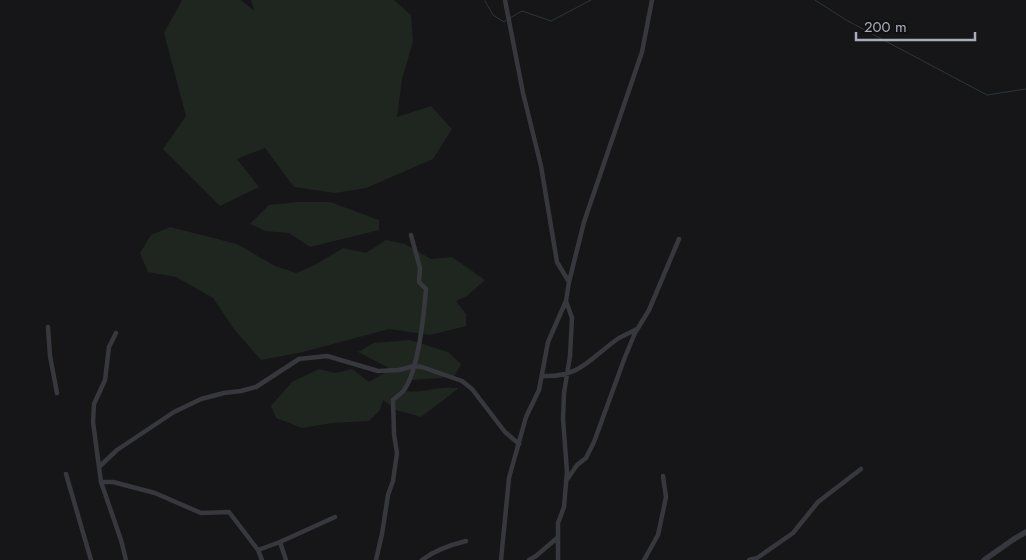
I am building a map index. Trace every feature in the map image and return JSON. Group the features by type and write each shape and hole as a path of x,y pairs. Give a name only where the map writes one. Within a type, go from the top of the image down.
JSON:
{"street":[{"path":"505,0 523,92 541,166 557,262 569,282"},
{"path":"501,560 509,478 526,417 539,390 548,342 566,301 584,222 642,52 652,0"},
{"path":"376,560 397,453 394,434 393,400 405,389 414,366 423,324 426,289 419,282 420,268 411,235"},
{"path":"566,481 577,465 586,458 594,442 604,410 638,329 649,310 678,239"},
{"path":"558,560 558,523 564,507 567,472 563,419 572,318 566,301"},
{"path":"48,327 50,356 57,393"},
{"path":"542,376 567,373 590,363 620,338 638,329"},
{"path":"116,333 109,347 105,380 94,404 93,422 101,482 126,560"},
{"path":"99,467 117,450 174,412 201,399 256,387 299,359 327,356 378,371 399,370 414,366 462,380 472,389 505,432 519,444"},
{"path":"749,560 757,558 793,533 818,502 861,469"},
{"path":"66,474 91,560"},
{"path":"644,560 658,535 666,497 663,476"},
{"path":"101,482 113,482 156,493 201,513 229,512 258,550 262,560"},
{"path":"258,550 335,517"},
{"path":"984,560 1026,532"},
{"path":"529,560 557,538"},
{"path":"422,560 448,546 466,541"},
{"path":"280,542 286,560"}],"shaded area":[{"path":"182,0 241,0 254,11 251,0 394,0 411,15 413,42 402,79 397,117 431,106 452,129 433,159 366,188 335,193 294,187 265,148 237,159 259,187 220,206 163,149 186,116 164,33"},
{"path":"298,202 330,202 379,220 379,230 310,247 289,233 265,231 250,224 269,205"},
{"path":"170,227 237,244 275,266 296,273 315,265 343,248 366,253 386,240 405,244 431,259 452,257 485,280 467,296 456,301 466,314 466,326 430,335 389,329 303,352 261,360 234,329 213,298 176,277 148,272 140,253 151,235"},
{"path":"410,340 448,352 461,364 454,377 411,380 403,391 459,388 421,417 396,410 383,400 380,410 369,421 332,423 302,428 276,418 271,406 292,382 319,369 335,373 352,369 369,382 391,369 358,352 374,343"}],"waterway":[{"path":"510,18 522,11 551,21 591,0"},
{"path":"815,0 846,20 987,95 1026,89"},
{"path":"485,1 493,15 504,22 506,20"}]}
